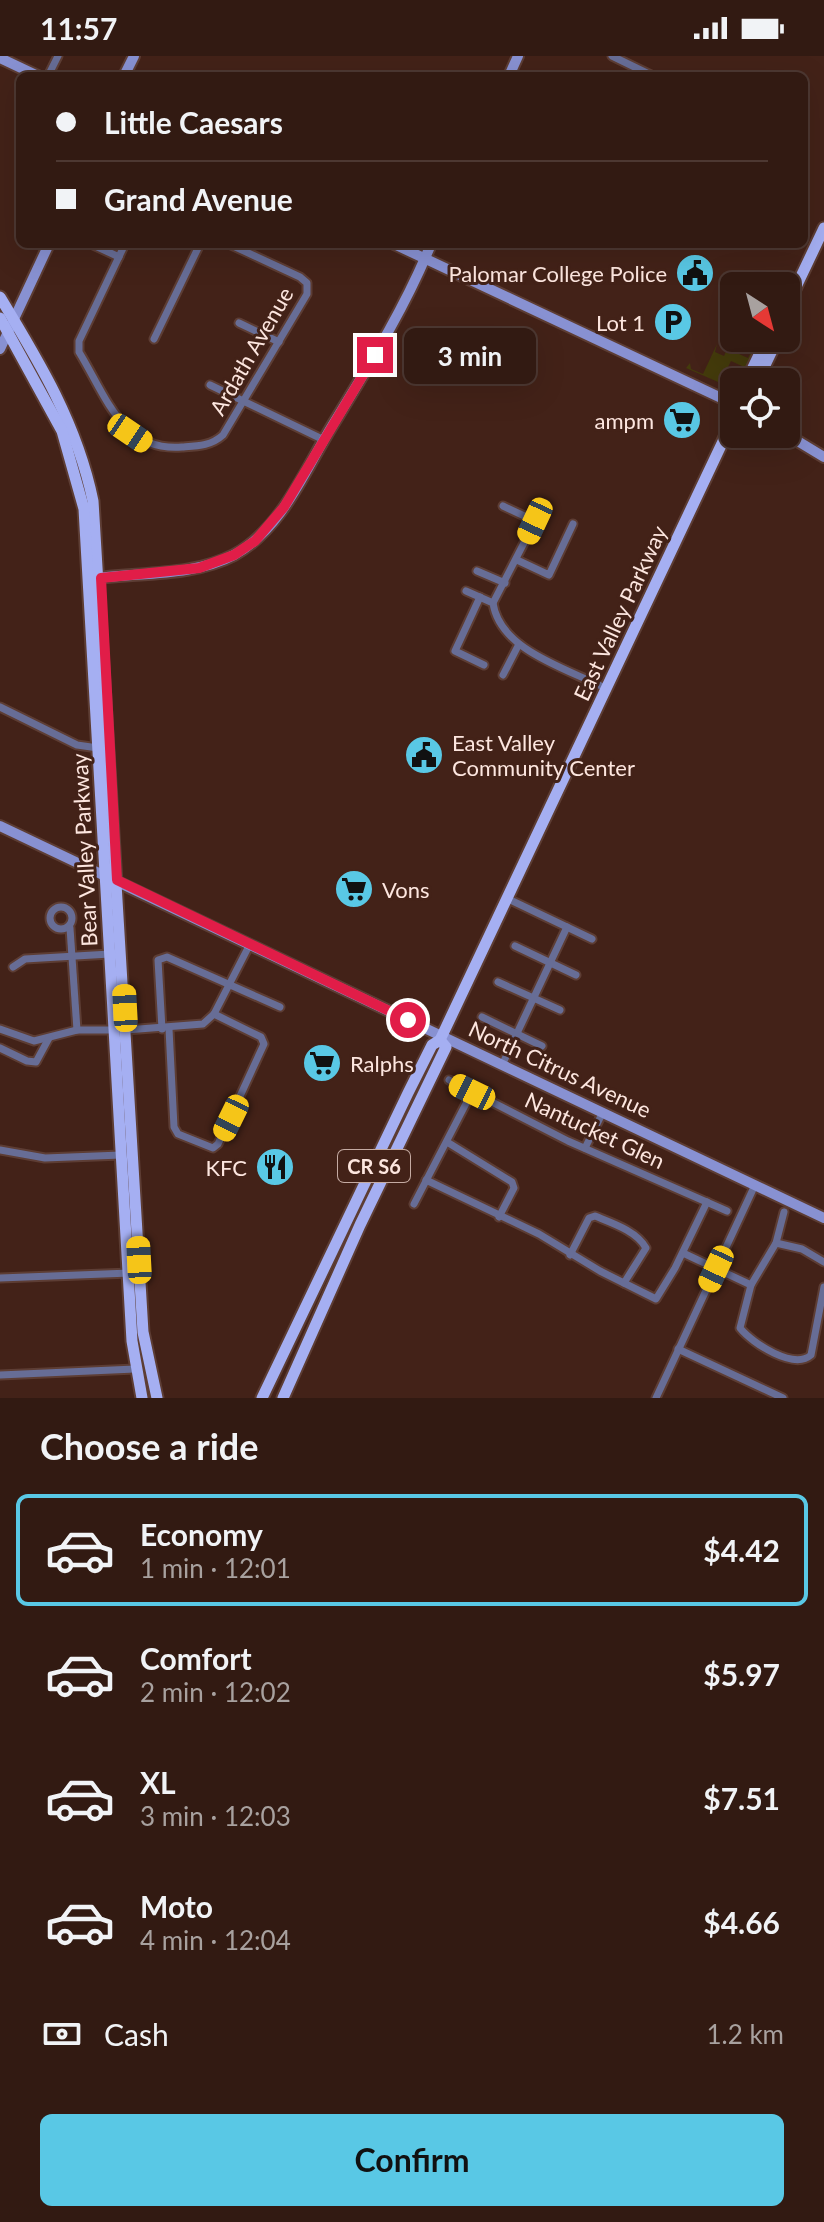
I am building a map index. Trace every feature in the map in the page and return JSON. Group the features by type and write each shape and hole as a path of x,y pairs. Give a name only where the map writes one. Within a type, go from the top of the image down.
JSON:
{"main road":[{"path":"800,279 824,228"},
{"name":"Bear Valley Parkway","path":"0,297 71,455 84,509 95,579 134,1272 135,1369 142,1398"},
{"name":"Bear Valley Parkway","path":"0,318 11,325"},
{"name":"East Valley Parkway","path":"262,1398 432,1045 440,1038 720,448"},
{"name":"Bear Valley Parkway","path":"95,579 98,748 112,878 110,954 120,1030 121,1155 134,1272 157,1398"},
{"name":"East Valley Parkway","path":"283,1398 446,1047 440,1038"},
{"path":"377,1191 385,1159 380,1153"}],"street":[{"path":"612,56 645,72"},
{"path":"0,58 30,72"},
{"path":"0,349 47,248"},
{"path":"100,248 119,257 123,248"},
{"path":"154,339 198,248"},
{"name":"Ardath Avenue","path":"119,257 79,341 79,352 125,427 155,447 204,446 223,435 307,294 307,283 300,277 238,248"},
{"path":"402,248 720,397"},
{"path":"95,579 199,568 234,555 264,533 375,355 429,248"},
{"path":"239,323 279,342"},
{"path":"210,385 324,440"},
{"path":"800,442 824,457"},
{"path":"503,506 535,521"},
{"path":"493,603 542,508"},
{"path":"517,560 549,575 573,524"},
{"path":"477,571 505,583"},
{"path":"466,591 493,603 505,633 519,644 607,689"},
{"path":"480,597 455,651 484,665"},
{"path":"503,675 519,644"},
{"path":"0,707 77,745 98,748"},
{"name":"North Citrus Avenue","path":"0,826 440,1038 503,1063 824,1218"},
{"path":"506,898 592,939"},
{"path":"503,1063 567,927"},
{"path":"70,928 77,1030"},
{"path":"0,1029 34,1041 77,1030 194,1027 214,1014 250,944"},
{"path":"515,946 576,975"},
{"path":"13,967 25,959 110,954"},
{"path":"214,1014 261,1037 264,1044 213,1148 178,1134 174,1127 158,960 174,957 280,1007"},
{"path":"498,982 560,1010"},
{"path":"482,1017 542,1046"},
{"path":"0,1048 36,1062 49,1038"},
{"name":"Nantucket Glen","path":"449,1080 585,1148 727,1211"},
{"path":"414,1204 472,1092"},
{"path":"585,1148 603,1112"},
{"path":"447,1142 512,1182 514,1188 499,1217"},
{"path":"0,1150 45,1158 121,1155"},
{"path":"426,1180 539,1234 570,1255 656,1299 683,1253 707,1202"},
{"path":"656,1398 755,1185"},
{"path":"784,1212 776,1243 751,1285 740,1328 771,1350 801,1362 811,1355 824,1287"},
{"path":"570,1255 589,1218 595,1216 622,1228 640,1239 646,1248 624,1283"},
{"path":"776,1243 802,1249 824,1262"},
{"path":"683,1253 751,1285"},
{"path":"0,1278 134,1272"},
{"path":"678,1349 783,1398"},
{"path":"0,1375 135,1369"}],"shaded area":[{"path":"717,344 715,352 724,356 726,352 740,352 748,358 754,352 747,368 731,361 728,368 720,368 720,383 686,368 690,363 691,369 703,374"}],"place":[{"name":"Palomar College Police","path":"695,273"},
{"name":"Lot 1","path":"673,322"},
{"name":"ampm","path":"682,420"},
{"name":"East Valley Community Center","path":"424,755"},
{"name":"Vons","path":"354,889"},
{"name":"Ralphs","path":"322,1063"},
{"name":"KFC","path":"275,1167"}],"route":[{"path":"375,355 284,507 255,541 234,555 199,568 101,578 117,880 408,1020"}]}
